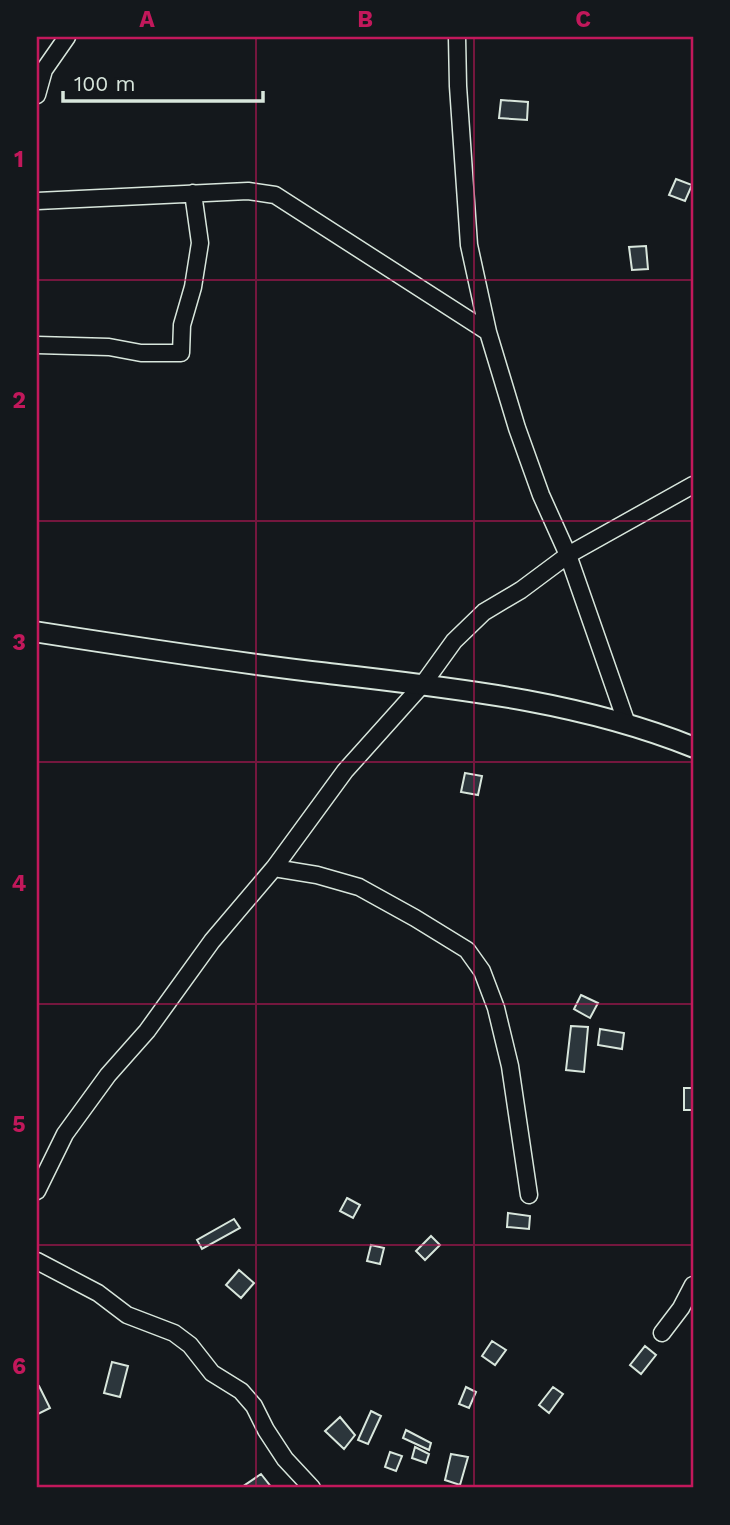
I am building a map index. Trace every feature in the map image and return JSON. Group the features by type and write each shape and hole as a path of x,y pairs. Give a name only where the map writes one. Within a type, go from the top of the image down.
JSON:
{"main road":[{"path":"37,632 227,661 423,684 541,703 627,724 693,747"}],"street":[{"path":"37,95 44,70 67,37"},
{"path":"457,37 469,244 488,332 517,429 541,495 568,555 627,724"},
{"path":"37,201 248,191 275,195 488,332"},
{"path":"37,345 109,347 141,353 181,353 182,326 193,287 200,243 193,193"},
{"path":"37,1191 65,1134 108,1075 147,1031 212,941 274,868 345,771 423,684 454,641 484,612 521,590 568,555 693,485"},
{"path":"274,868 317,875 359,887 467,950 482,971 496,1008 510,1066 528,1195"},
{"path":"37,1261 98,1293 127,1315 174,1333 190,1345 212,1373 241,1391 254,1406 265,1430 285,1459 312,1488"},
{"path":"662,1333 681,1308 693,1285"}],"building":[{"path":"501,100 528,102 527,120 499,118"},
{"path":"676,179 692,185 685,201 669,195"},
{"path":"646,246 648,269 632,270 629,247"},
{"path":"465,773 482,776 478,795 461,792"},
{"path":"581,995 598,1003 590,1018 574,1009"},
{"path":"571,1026 588,1027 584,1072 566,1070"},
{"path":"600,1029 624,1033 622,1049 598,1045"},
{"path":"684,1088 693,1088 693,1110 684,1110"},
{"path":"347,1198 360,1205 353,1218 340,1211"},
{"path":"508,1213 530,1216 529,1229 507,1227"},
{"path":"234,1219 240,1228 202,1249 197,1240"},
{"path":"431,1236 440,1245 425,1260 416,1251"},
{"path":"371,1245 384,1248 380,1264 367,1261"},
{"path":"239,1270 254,1283 241,1298 226,1285"},
{"path":"492,1341 506,1350 495,1365 482,1356"},
{"path":"645,1346 656,1355 641,1374 630,1365"},
{"path":"112,1362 128,1366 120,1397 104,1393"},
{"path":"39,1386 50,1408 38,1414 37,1387"},
{"path":"466,1387 476,1392 469,1408 459,1404"},
{"path":"553,1387 563,1394 549,1413 539,1405"},
{"path":"371,1411 381,1416 368,1444 358,1440"},
{"path":"340,1417 355,1435 344,1449 325,1431"},
{"path":"406,1430 431,1443 429,1450 403,1438"},
{"path":"415,1447 429,1454 426,1463 412,1458"},
{"path":"390,1452 402,1456 396,1471 385,1467"},
{"path":"451,1454 468,1457 460,1485 445,1480"},
{"path":"261,1474 272,1488 242,1487"}]}
